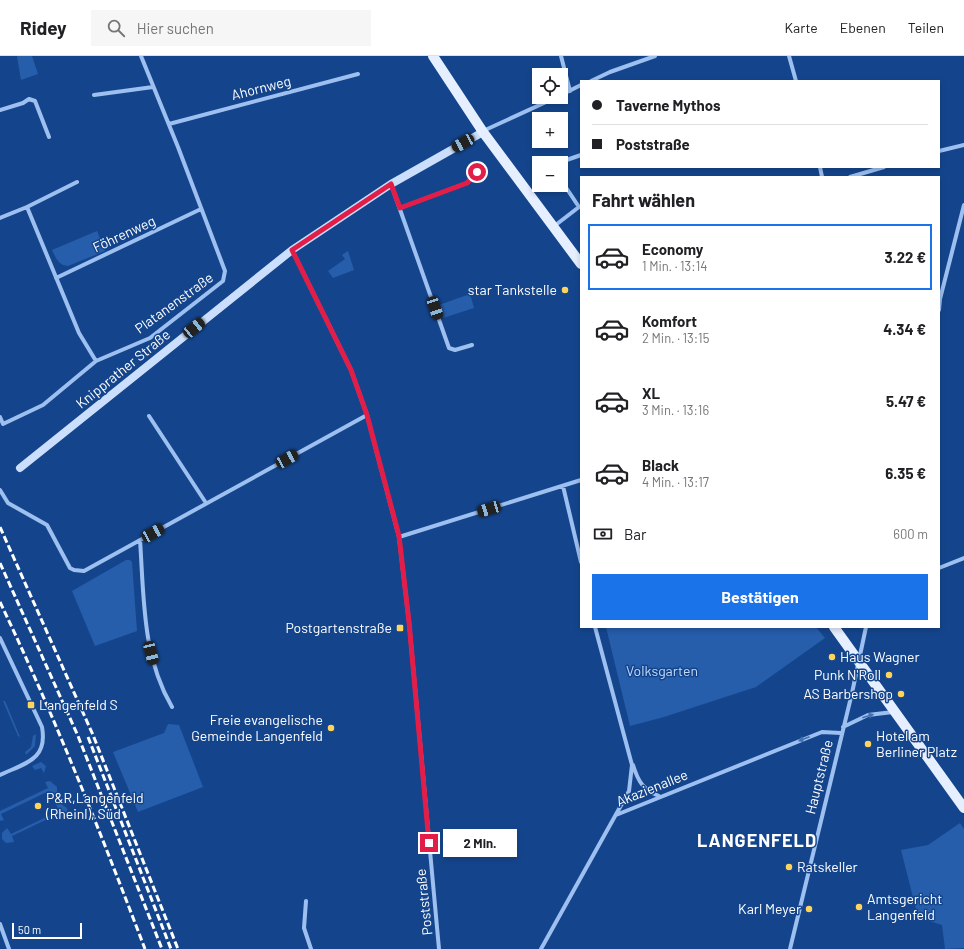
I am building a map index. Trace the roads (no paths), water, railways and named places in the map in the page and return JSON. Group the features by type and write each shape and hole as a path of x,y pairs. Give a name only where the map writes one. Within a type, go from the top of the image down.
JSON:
{"main road":[{"path":"433,56 483,132 580,261"},
{"name":"Knipprather Straße","path":"20,468 292,250 391,184 483,132"},
{"path":"835,628 964,808"}],"street":[{"name":"Platanenstraße","path":"3,424 43,405 96,361 150,338 223,281 225,271 200,209 178,147 141,56"},
{"path":"562,56 570,91 580,86"},
{"path":"593,80 610,72 655,56"},
{"path":"789,56 796,80"},
{"name":"Ahornweg","path":"169,124 358,74"},
{"path":"94,96 153,87"},
{"path":"0,110 23,103 29,99 35,101 49,136"},
{"path":"483,132 541,104"},
{"path":"940,151 964,145"},
{"path":"568,160 580,155"},
{"path":"853,176 881,168"},
{"path":"400,208 467,183 477,172"},
{"path":"0,218 27,207 77,182"},
{"path":"391,184 449,348 455,350 472,345"},
{"path":"553,227 579,207 568,190"},
{"path":"940,299 964,205"},
{"path":"27,207 79,334 96,361"},
{"name":"Föhrenweg","path":"56,278 200,209"},
{"name":"Poststraße","path":"292,250 351,370 367,415 399,536 409,622 439,949"},
{"path":"0,490 8,503 47,525 67,564 74,570 84,571 367,415"},
{"path":"149,416 206,504"},
{"path":"0,417 3,424 0,428"},
{"path":"399,536 580,480"},
{"path":"563,486 580,558"},
{"path":"140,540 147,638 162,689 172,707"},
{"path":"940,568 964,558"},
{"path":"596,628 632,765 639,782 649,792 659,796"},
{"name":"Hauptstraße","path":"790,949 866,628"},
{"path":"0,638 42,727 44,738 42,747 35,757 0,775"},
{"name":"Hauptstraße","path":"843,727 868,714 895,712"},
{"name":"Akazienallee","path":"541,949 615,815 659,796 822,732 841,733"},
{"path":"615,815 629,790 632,765"},
{"path":"306,901 304,928 310,949"},
{"path":"0,924 10,949"}],"railway":[{"path":"0,527 93,735 178,949"},
{"path":"0,563 78,736 162,949"},
{"path":"0,602 39,687 76,774 145,949"},
{"path":"88,737 171,949"}],"place":[{"name":"star Tankstelle","path":"565,290"},
{"name":"Postgartenstraße","path":"400,628"},
{"name":"Haus Wagner","path":"832,657"},
{"name":"Punk N'Roll","path":"889,675"},
{"name":"AS Barbershop","path":"901,694"},
{"name":"Langenfeld S","path":"31,705"},
{"name":"Freie evangelische Gemeinde Langenfeld","path":"331,728"},
{"name":"Hotel am Berliner Platz","path":"868,744"},
{"name":"P&R,Langenfeld (Rheinl), Süd","path":"38,806"},
{"name":"Ratskeller","path":"789,867"},
{"name":"Amtsgericht Langenfeld","path":"859,907"},
{"name":"Karl Meyer","path":"809,909"}],"district":[{"name":"LANGENFELD","path":"757,841"}],"park label":[{"name":"Volksgarten","path":"662,671"}]}
